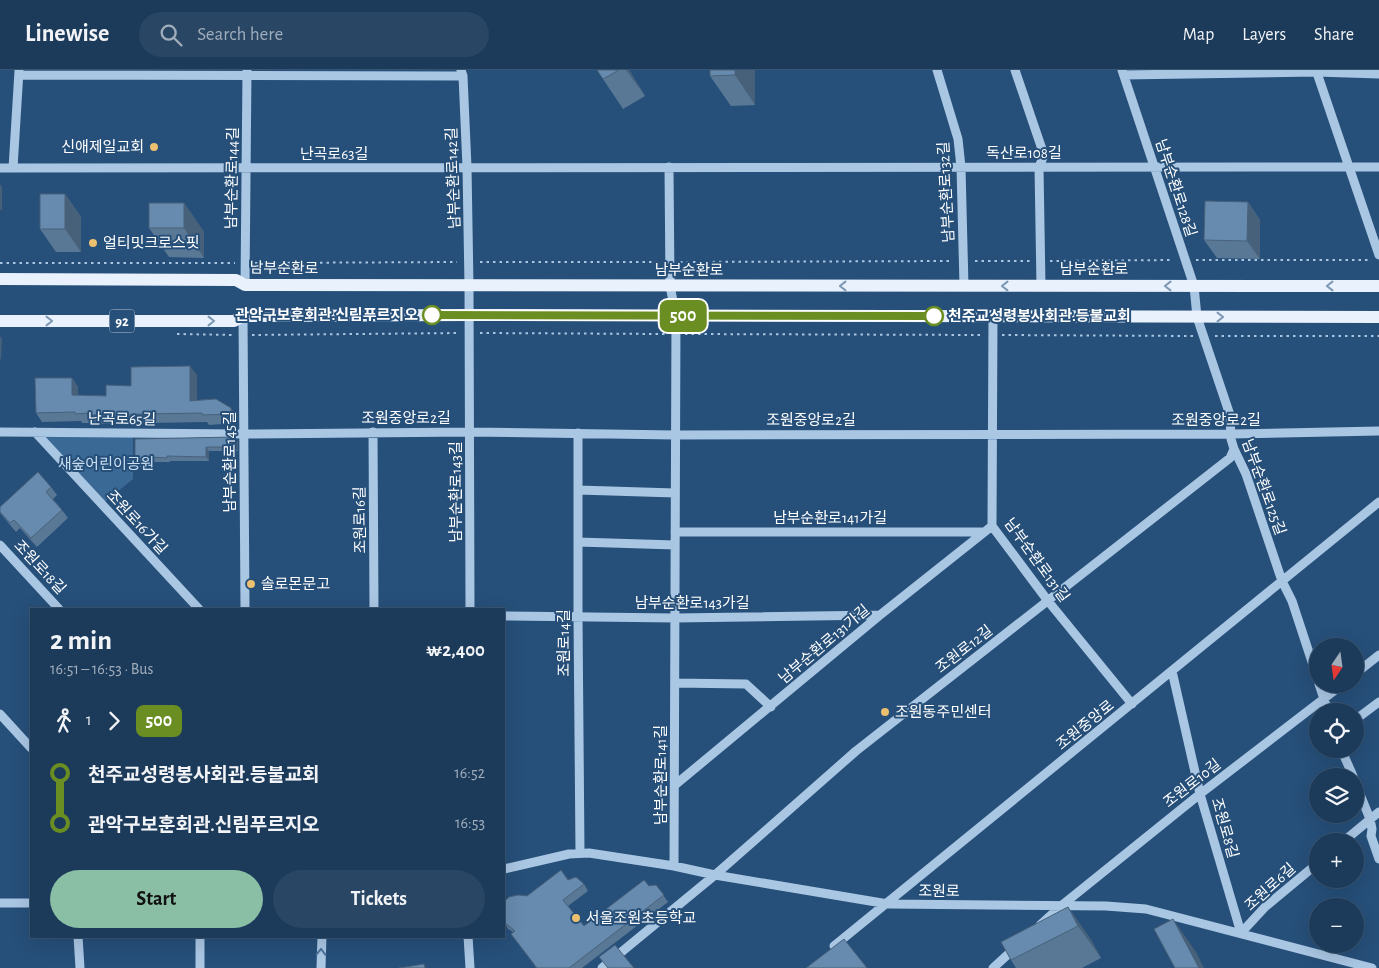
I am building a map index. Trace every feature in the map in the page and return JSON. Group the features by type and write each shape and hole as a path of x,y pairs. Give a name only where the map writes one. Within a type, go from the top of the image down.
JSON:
{"main road":[{"name":"남부순환로","path":"0,279 236,280 245,285 1379,286"},
{"name":"92","path":"0,321 234,321 243,316 469,315 1379,317"}],"street":[{"name":"남부순환로132길","path":"937,70 958,139 964,286"},
{"path":"1014,70 1044,155 1038,167 1042,286"},
{"path":"1316,71 1379,255"},
{"path":"1123,73 1316,71 1373,73"},
{"path":"13,168 19,73 462,73"},
{"name":"남부순환로144길","path":"245,285 247,73"},
{"name":"남부순환로142길","path":"462,73 468,167 469,315"},
{"name":"남부순환로128길","path":"1123,73 1194,286 1197,317"},
{"name":"독산로108길","path":"669,167 1379,167"},
{"name":"난곡로63길","path":"0,168 669,167"},
{"name":"남부순환로141길","path":"669,167 670,286 676,316 674,866"},
{"name":"남부순환로143길","path":"469,315 470,608"},
{"name":"남부순환로145길","path":"243,316 245,608"},
{"name":"남부순환로131길","path":"993,316 992,526 1048,601 1132,704"},
{"name":"남부순환로125길","path":"1197,317 1230,415 1234,449 1246,474 1309,654"},
{"name":"조원중앙로2길","path":"244,434 373,432 675,435 1231,434 1379,431"},
{"name":"난곡로65길","path":"0,432 244,434"},
{"name":"조원로16가길","path":"35,432 198,608"},
{"name":"조원로16길","path":"373,432 374,608"},
{"name":"조원로14길","path":"578,433 580,853"},
{"name":"조원로12길","path":"602,968 715,876 856,751 1230,458 1234,449"},
{"path":"578,490 675,493"},
{"name":"조원중앙로","path":"829,951 1379,502"},
{"name":"남부순환로131가길","path":"675,785 880,615 992,526"},
{"name":"남부순환로141가길","path":"675,532 984,532"},
{"path":"578,542 675,545"},
{"name":"조원로18길","path":"0,545 58,608"},
{"name":"남부순환로143가길","path":"505,616 675,618 880,615"},
{"path":"1364,667 1379,656"},
{"name":"조원로8길","path":"1172,671 1200,794 1241,933"},
{"path":"675,683 746,684 771,707"},
{"name":"남부순환로125길","path":"1321,693 1325,703"},
{"name":"조원로10길","path":"1034,931 1061,906 1200,794 1331,693"},
{"path":"1364,713 1379,702"},
{"path":"0,714 30,747"},
{"path":"1364,804 1376,831 1371,836 1379,858"},
{"path":"1353,833 1379,812"},
{"name":"조원로","path":"505,869 580,853 674,866 715,876 888,904 1146,909 1372,968"},
{"name":"조원로6길","path":"1241,933 1265,908 1309,871"},
{"path":"0,903 30,903"},
{"path":"78,938 80,968"},
{"path":"200,938 200,968"},
{"path":"321,968 322,938"},
{"path":"468,938 470,968"},
{"path":"993,968 1020,943"}],"path":[{"path":"0,263 1172,260"},
{"path":"1196,260 1369,260"},
{"path":"175,334 469,332 1379,336"}],"green space":[{"name":"새숲어린이공원","path":"42,435 133,437 133,479 105,502"}],"building":[{"path":"597,70 619,70 603,79"},
{"path":"710,70 735,70 735,75 710,76"},
{"path":"40,194 65,194 65,229 40,229"},
{"path":"1205,201 1248,202 1247,241 1204,240"},
{"path":"149,203 184,203 184,228 149,228"},
{"path":"190,366 190,401 216,399 231,408 231,414 87,415 87,413 75,414 75,412 36,413 35,378 72,378 72,395 106,396 106,385 131,386 131,367"},
{"path":"235,437 235,447 206,447 206,457 150,457 150,463 135,463 135,439"},
{"path":"38,472 51,487 46,492 62,510 31,538 14,520 10,523 0,512 0,507"},
{"path":"561,870 568,880 576,877 584,884 563,900 584,926 644,880 649,886 656,885 664,895 569,968 537,968 511,934 515,931 505,923 505,901 509,897 527,896"},
{"path":"1068,907 1078,926 1011,960 1001,942"},
{"path":"1173,919 1199,968 1175,968 1154,929"},
{"path":"844,939 867,968 806,968"},
{"path":"615,945 634,968 608,968 599,957"},
{"path":"424,964 425,968 399,968"}],"bus line":[{"name":"500","path":"432,315 934,316"}],"place":[{"name":"신애제일교회","path":"154,147"},
{"name":"얼티밋크로스핏","path":"93,243"},
{"name":"관악구보훈회관.신림푸르지오","path":"432,315"},
{"name":"천주교성령봉사회관.등불교회","path":"934,316"},
{"name":"솔로몬문고","path":"251,584"},
{"name":"조원동주민센터","path":"885,712"},
{"name":"서울조원초등학교","path":"576,918"}]}
